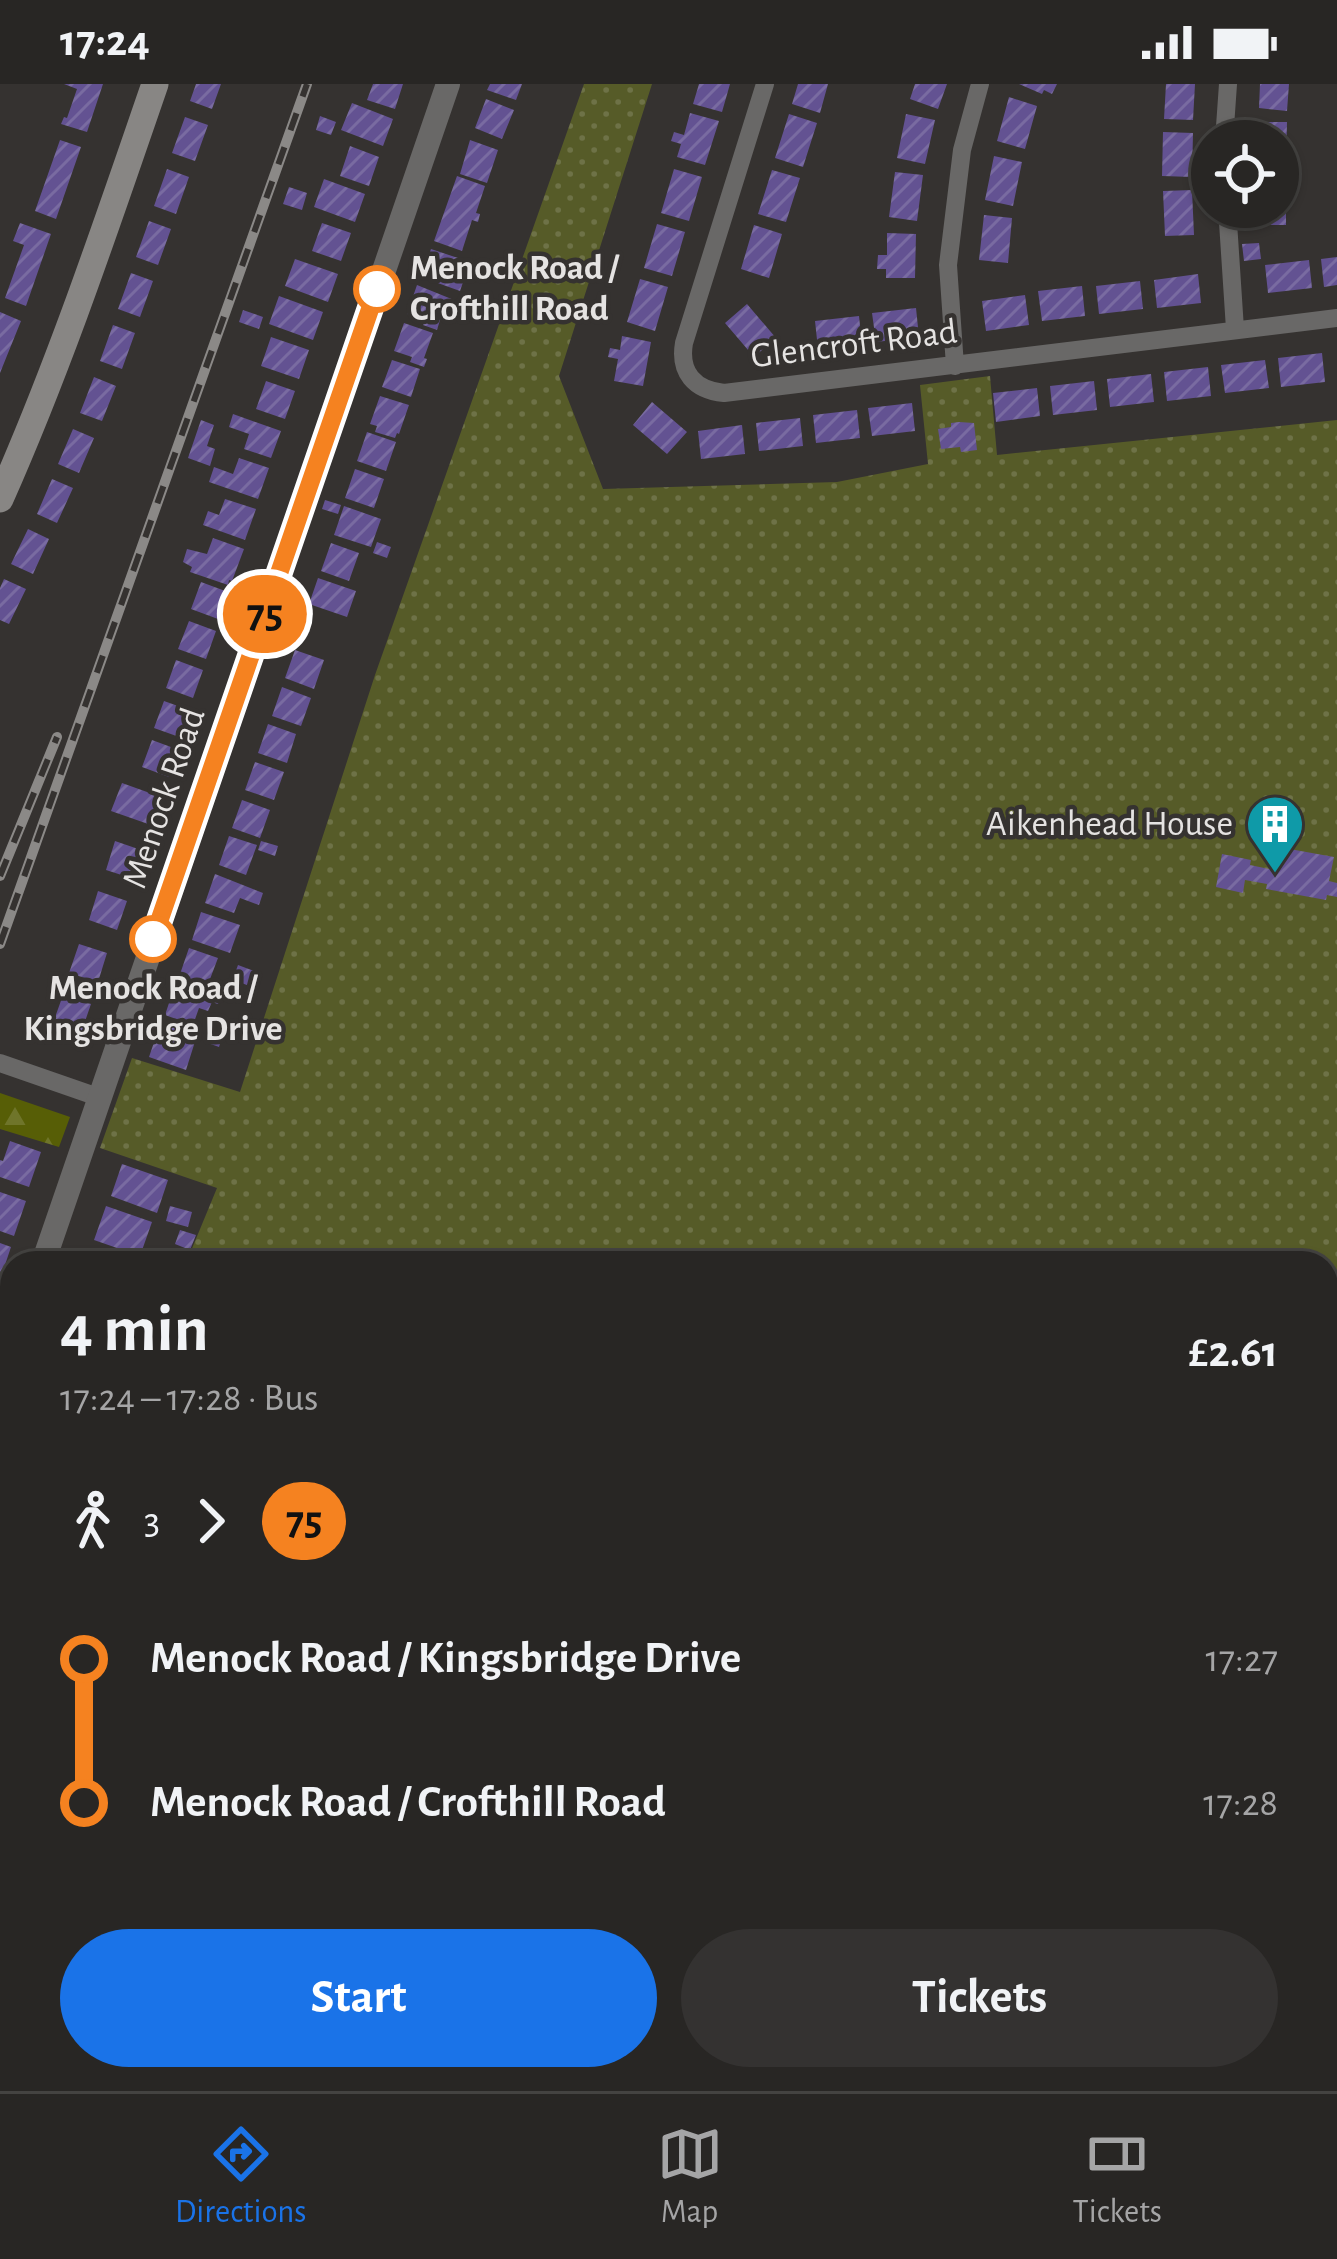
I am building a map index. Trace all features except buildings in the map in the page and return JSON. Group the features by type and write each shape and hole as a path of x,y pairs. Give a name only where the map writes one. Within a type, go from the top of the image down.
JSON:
{"main road":[{"path":"0,499 79,303 155,84"}],"street":[{"name":"Menock Road","path":"47,1251 448,84"},
{"name":"Glencroft Road","path":"765,84 684,343 682,357 692,381 708,391 724,393 1337,318"},
{"path":"956,366 948,266 962,150 980,84"},
{"path":"1225,120 1228,84"},
{"path":"1228,228 1234,329"},
{"path":"4,1065 98,1097"}],"green space":[{"path":"584,84 652,84 559,376 603,489 837,482 928,464 920,385 990,376 997,455 1337,420 1337,1251 191,1251 217,1188 100,1148 132,1058 240,1092 375,675"},
{"path":"0,1093 70,1117 59,1147 0,1129"}],"railway":[{"path":"0,944 307,84"},
{"path":"0,876 57,737"}],"bus line":[{"name":"75","path":"153,939 377,289"}],"place":[{"name":"Menock Road / Crofthill Road","path":"377,289"},
{"name":"Aikenhead House","path":"1275,875"},
{"name":"Menock Road / Kingsbridge Drive","path":"153,939"}]}
